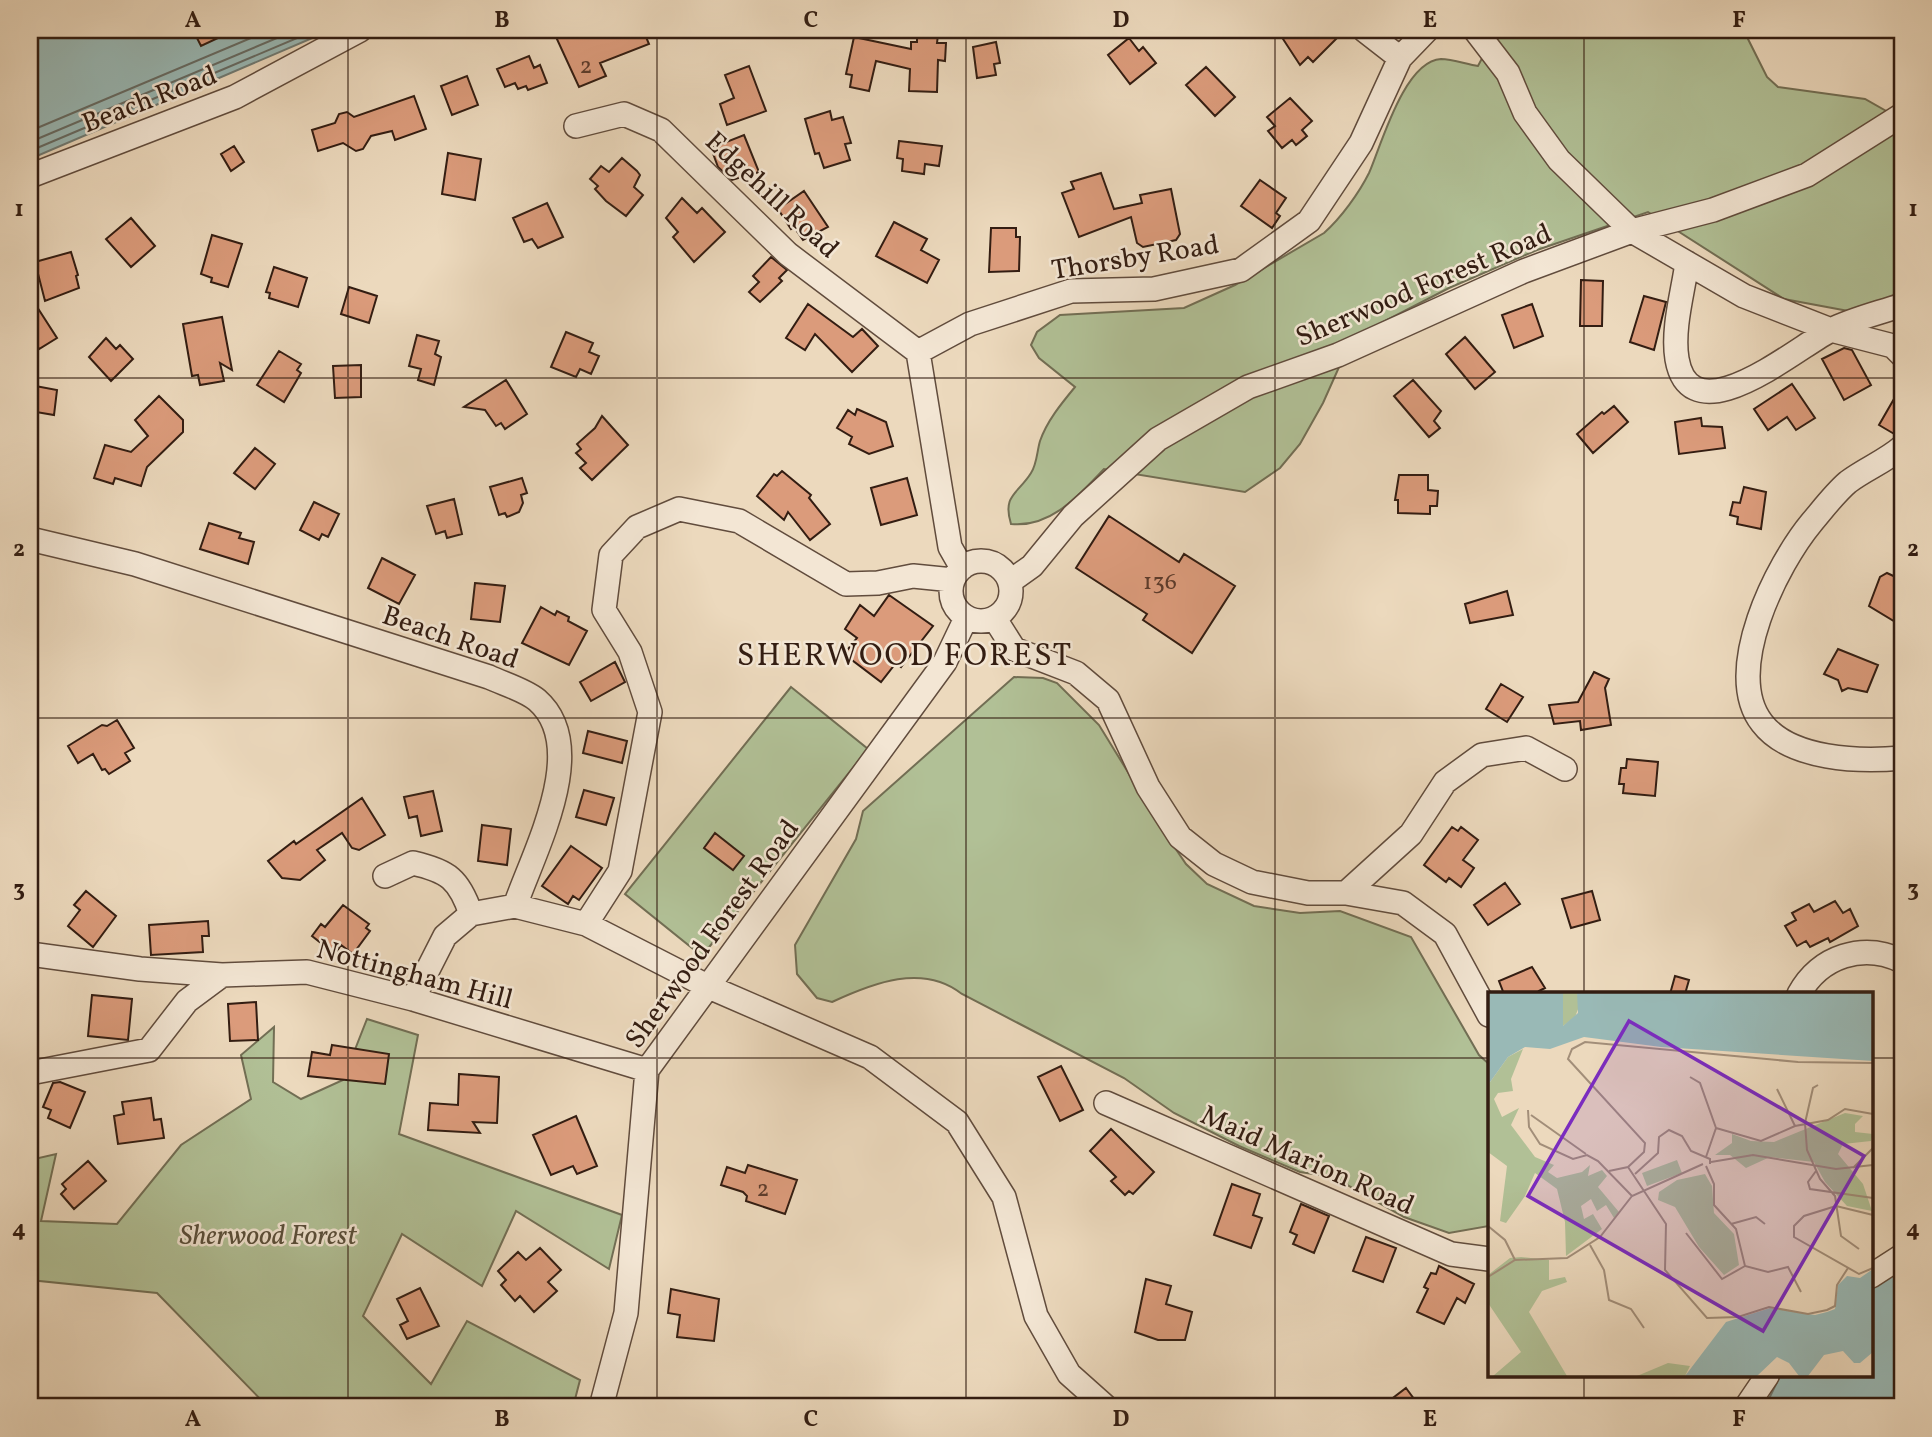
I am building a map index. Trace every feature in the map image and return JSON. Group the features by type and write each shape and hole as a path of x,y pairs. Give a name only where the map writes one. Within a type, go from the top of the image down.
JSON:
{"street":[{"name":"Beach Road","path":"30,176 235,97 360,30"},
{"path":"1364,30 1400,58"},
{"name":"Thorsby Road","path":"918,352 970,324 1071,291 1154,289 1241,270 1309,221 1362,143 1400,58 1427,30"},
{"path":"1475,30 1508,73 1525,113 1559,160 1632,230 1744,296 1831,330 1893,346 1902,355"},
{"name":"Edgehill Road","path":"576,126 624,114 661,130 789,254 918,352"},
{"name":"Sherwood Forest Road","path":"1011,581 1032,566 1073,516 1158,439 1248,387 1338,355 1524,271 1632,230 1713,210 1807,175 1902,115"},
{"path":"1687,262 1677,360 1686,381 1700,392 1720,391 1755,377 1831,330 1902,305"},
{"path":"586,924 620,872 650,712 630,652 604,610 611,555 637,527 679,509 739,521 846,584 957,574 975,561 990,561 1003,569 1011,581 1009,603 995,619 981,622 966,618 956,608 951,594 957,574 950,547 918,352"},
{"path":"1902,447 1848,482 1811,524 1773,581 1755,632 1748,679 1751,704 1762,724 1786,742 1840,759 1902,758"},
{"name":"Beach Road","path":"30,539 135,564 489,677 536,699 555,722 561,753 557,789 515,905"},
{"name":"Sherwood Forest Road","path":"601,1407 626,1313 647,1070 945,662 966,618"},
{"path":"995,619 1014,649 1076,673 1108,701 1148,787 1180,837 1214,864 1252,882 1308,893 1346,893 1403,903 1445,934 1488,1013"},
{"path":"1346,893 1411,834 1445,782 1482,755 1526,748 1566,769"},
{"path":"385,876 413,863 441,870 463,890 471,914"},
{"path":"413,999 445,936 471,914 515,905 586,924 709,988 870,1057 957,1122 1004,1197 1036,1316 1069,1374 1107,1407"},
{"path":"1799,992 1808,978 1842,956 1861,951 1885,953 1902,961"},
{"name":"Nottingham Hill","path":"30,954 140,970 222,975 307,972 413,999 647,1070"},
{"path":"30,1073 149,1050 187,1001 222,975"},
{"name":"Maid Marion Road","path":"1106,1103 1451,1254 1488,1259"},
{"path":"1872,1275 1902,1256"},
{"path":"1746,1407 1767,1378"}],"green space":[{"path":"1497,30 1750,30 1748,39 1767,77 1778,87 1865,99 1902,120 1902,321 1784,299 1648,212 1537,250 1449,288 1352,338 1323,403 1300,444 1280,468 1245,492 1104,469 1063,508 1039,521 1011,524 1008,507 1010,501 1033,469 1046,427 1075,387 1039,358 1031,345 1037,332 1060,315 1184,308 1235,285 1324,233 1343,213 1365,181 1396,107 1416,74 1428,63 1441,59 1478,66"},
{"name":"Sherwood Forest","path":"1014,677 1043,678 1057,683 1099,725 1169,839 1186,864 1207,884 1254,906 1300,913 1340,911 1411,937 1479,1055 1488,1063 1488,1226 1449,1233 1404,1217 1333,1177 1300,1172 1239,1146 1174,1113 1124,1078 931,979 898,979 864,988 832,1002 817,998 797,974 795,945 856,839 863,811"},
{"path":"791,687 868,749 702,956 625,894"},
{"name":"Sherwood Forest","path":"367,1019 418,1035 399,1134 622,1215 609,1269 516,1211 482,1286 402,1234 363,1316 431,1384 467,1321 580,1380 573,1407 268,1407 157,1293 30,1280 30,1160 56,1154 41,1221 117,1224 181,1145 251,1099 241,1055 274,1027 273,1082 301,1099 343,1080"}],"water":[{"path":"30,30 331,30 30,159"},
{"path":"1902,1264 1902,1407 1765,1407 1779,1378 1872,1378 1872,1285"}],"building":[{"path":"193,30 235,30 201,46"},
{"path":"572,30 643,30 649,44 600,63 606,76 579,87 556,37"},
{"path":"1293,30 1345,30 1313,62 1308,57 1300,65 1283,39"},
{"path":"917,34 938,35 937,43 946,43 945,61 938,60 937,92 909,91 910,69 876,61 869,91 850,87 852,75 846,74 854,37 911,49 911,42 917,42"},
{"path":"1129,38 1139,51 1143,47 1156,63 1130,84 1108,55"},
{"path":"996,42 1000,63 994,64 996,75 977,78 973,47"},
{"path":"529,56 534,68 540,65 547,83 528,90 526,86 518,89 515,83 505,87 497,69"},
{"path":"749,66 766,111 727,125 720,104 734,98 725,75"},
{"path":"1206,67 1235,97 1215,116 1186,85"},
{"path":"467,76 478,105 452,115 441,86"},
{"path":"414,96 426,129 395,140 392,131 371,136 363,149 356,151 343,143 318,151 312,130 335,123 339,114 347,112 354,117"},
{"path":"1290,98 1312,121 1302,130 1307,136 1296,145 1292,140 1282,148 1268,131 1275,126 1267,117"},
{"path":"830,111 832,120 843,117 851,143 845,144 850,160 824,168 819,153 815,154 805,119"},
{"path":"744,135 759,172 732,180 718,167 711,148"},
{"path":"899,141 942,146 939,166 925,164 924,174 902,171 903,159 897,158"},
{"path":"234,146 244,162 231,171 221,154"},
{"path":"448,153 481,159 475,200 442,194"},
{"path":"622,158 640,175 634,187 643,195 626,216 606,201 595,189 598,186 590,179 601,166 609,172"},
{"path":"1101,173 1114,209 1142,203 1140,195 1171,189 1180,234 1176,240 1143,247 1137,243 1131,217 1079,237 1062,193 1074,189 1071,182"},
{"path":"1260,180 1286,198 1276,213 1280,216 1272,228 1241,206"},
{"path":"804,191 828,227 803,240 794,227 791,229 778,209"},
{"path":"682,198 697,213 702,208 725,232 694,262 673,237 678,232 666,218"},
{"path":"547,203 563,237 538,248 532,239 524,242 513,218"},
{"path":"131,218 155,246 131,267 106,239"},
{"path":"894,222 927,239 921,250 939,260 927,283 876,256"},
{"path":"991,228 1016,228 1016,237 1020,237 1019,271 989,272"},
{"path":"212,235 242,244 228,287 211,282 212,278 201,274"},
{"path":"71,252 79,288 45,301 35,262"},
{"path":"771,257 787,270 779,278 782,281 760,302 749,292 759,282 753,276"},
{"path":"274,267 307,278 298,307 269,298 270,293 266,292"},
{"path":"1581,280 1603,281 1602,326 1580,326"},
{"path":"349,287 377,296 369,323 341,314"},
{"path":"30,296 57,338 39,349 30,334"},
{"path":"1644,296 1666,302 1654,350 1630,342"},
{"path":"808,304 853,337 862,329 878,346 852,372 815,334 805,350 786,338"},
{"path":"1532,304 1543,336 1514,348 1502,315"},
{"path":"222,317 232,370 220,363 224,381 200,385 198,375 192,376 183,324"},
{"path":"566,332 593,343 589,352 599,356 591,374 580,369 576,377 551,367"},
{"path":"417,335 439,341 435,354 441,357 434,385 418,380 421,369 409,366"},
{"path":"1465,337 1495,372 1475,389 1446,354"},
{"path":"106,338 116,349 120,345 133,359 111,381 89,357"},
{"path":"1844,348 1852,350 1871,385 1844,400 1822,359"},
{"path":"279,351 301,364 297,370 301,373 284,402 257,385"},
{"path":"361,365 361,397 335,398 333,366"},
{"path":"506,380 527,414 505,429 501,423 496,426 485,410 464,407"},
{"path":"1413,380 1441,411 1434,421 1440,428 1429,437 1394,396"},
{"path":"1792,384 1815,418 1796,430 1787,417 1768,430 1754,409"},
{"path":"30,385 57,390 54,415 30,411"},
{"path":"1902,385 1902,433 1896,435 1879,425"},
{"path":"159,396 183,420 183,432 147,467 141,486 115,478 113,484 94,478 105,445 131,452 148,436 135,420"},
{"path":"1614,406 1628,422 1593,453 1577,434 1602,412 1604,414"},
{"path":"857,409 886,422 893,446 869,454 849,444 852,437 837,428 848,410 855,415"},
{"path":"602,416 628,445 592,480 580,468 586,463 576,453 581,449 577,444 595,428"},
{"path":"1701,418 1702,426 1722,427 1725,448 1679,454 1675,422"},
{"path":"255,448 275,464 255,489 234,473"},
{"path":"782,471 811,495 809,498 830,524 810,540 788,512 784,520 757,496 774,474 777,476"},
{"path":"1399,475 1428,475 1428,490 1438,491 1437,506 1430,506 1430,514 1398,513 1398,500 1395,500"},
{"path":"522,478 527,493 521,495 523,503 519,512 507,517 505,513 499,515 490,487"},
{"path":"907,478 917,515 881,525 871,488"},
{"path":"1744,487 1766,492 1761,529 1737,524 1738,517 1730,515 1733,502 1740,503"},
{"path":"454,499 462,534 447,538 445,531 436,534 427,506"},
{"path":"314,502 339,514 328,537 322,534 319,540 300,530"},
{"path":"1109,516 1179,562 1184,554 1235,586 1192,653 1143,620 1147,614 1076,568"},
{"path":"209,523 241,533 239,538 254,542 248,564 200,549"},
{"path":"382,558 415,575 399,604 368,588"},
{"path":"1887,573 1902,580 1902,626 1869,606 1880,577"},
{"path":"475,583 505,586 500,622 471,619"},
{"path":"1507,591 1513,615 1470,623 1465,604"},
{"path":"889,595 933,626 901,667 896,663 881,682 844,654 857,638 845,629 860,605 874,616"},
{"path":"541,607 555,615 557,611 569,617 568,621 587,631 569,665 522,643"},
{"path":"1838,649 1878,665 1867,692 1848,688 1842,691 1838,680 1824,674"},
{"path":"615,662 625,682 591,701 580,682"},
{"path":"1594,672 1609,679 1605,688 1611,725 1581,730 1580,721 1554,724 1549,705 1578,702"},
{"path":"1501,684 1523,697 1507,722 1486,709"},
{"path":"117,720 134,748 125,753 130,761 109,774 105,769 102,770 93,754 78,763 68,746 102,725 107,726"},
{"path":"588,731 627,741 622,763 583,753"},
{"path":"1627,759 1658,762 1655,796 1623,793 1624,784 1619,784 1621,768 1626,768"},
{"path":"584,790 614,798 606,825 576,817"},
{"path":"433,791 442,831 421,836 417,816 409,818 404,797"},
{"path":"362,798 385,835 359,850 352,848 342,833 317,850 325,860 300,880 282,878 268,861 294,841 296,844"},
{"path":"482,825 511,829 507,865 478,861"},
{"path":"1452,827 1458,831 1461,827 1478,840 1463,860 1474,868 1461,887 1449,878 1446,882 1424,865"},
{"path":"715,833 744,856 733,870 704,848"},
{"path":"571,846 602,868 579,900 573,896 568,904 542,886"},
{"path":"1505,883 1520,904 1488,925 1474,905"},
{"path":"86,891 116,916 93,947 68,926 80,910 74,905"},
{"path":"1592,891 1600,920 1571,928 1562,899"},
{"path":"1835,901 1843,913 1850,909 1858,926 1830,942 1828,938 1810,947 1806,941 1797,946 1785,926 1796,920 1792,913 1809,904 1814,912"},
{"path":"343,905 369,924 366,928 370,931 353,954 341,945 335,954 312,936 321,924 325,927"},
{"path":"208,921 209,936 202,936 203,952 151,955 149,925"},
{"path":"1532,967 1545,988 1540,992 1503,992 1499,981"},
{"path":"1675,976 1689,980 1686,992 1671,992"},
{"path":"92,995 132,999 128,1040 88,1036"},
{"path":"256,1002 258,1040 230,1041 228,1004"},
{"path":"332,1045 389,1054 385,1084 308,1076 312,1052 330,1055"},
{"path":"1061,1066 1083,1110 1060,1121 1038,1077"},
{"path":"459,1074 499,1077 497,1123 473,1122 480,1133 428,1130 430,1103 458,1105"},
{"path":"60,1082 85,1092 70,1128 48,1118 51,1110 43,1107 53,1083"},
{"path":"151,1098 154,1120 161,1119 164,1138 118,1144 114,1116 124,1114 122,1102"},
{"path":"576,1116 597,1166 577,1174 573,1166 551,1175 533,1135"},
{"path":"1111,1129 1154,1172 1133,1194 1129,1191 1125,1195 1111,1181 1116,1177 1090,1151"},
{"path":"88,1161 106,1181 74,1209 61,1194 66,1189 62,1184"},
{"path":"748,1165 797,1180 785,1214 746,1201 747,1196 743,1192 721,1185 727,1167 745,1173"},
{"path":"1232,1184 1260,1194 1253,1215 1262,1218 1251,1248 1214,1235"},
{"path":"1301,1204 1329,1216 1314,1253 1293,1244 1297,1235 1290,1232"},
{"path":"1366,1237 1396,1248 1383,1282 1353,1271"},
{"path":"540,1248 561,1270 548,1282 557,1291 534,1312 520,1296 515,1301 501,1285 506,1280 498,1271 518,1252 526,1260"},
{"path":"1439,1266 1474,1284 1465,1303 1457,1298 1444,1324 1417,1312 1428,1289 1424,1287 1431,1273 1436,1274"},
{"path":"1146,1279 1171,1286 1166,1304 1192,1312 1185,1340 1158,1340 1135,1332"},
{"path":"420,1288 439,1326 407,1339 400,1325 408,1321 397,1299"},
{"path":"671,1289 719,1299 714,1341 677,1337 680,1315 668,1313"},
{"path":"1406,1388 1420,1407 1381,1407"}],"district":[{"name":"SHERWOOD FOREST","path":"905,654"}]}
